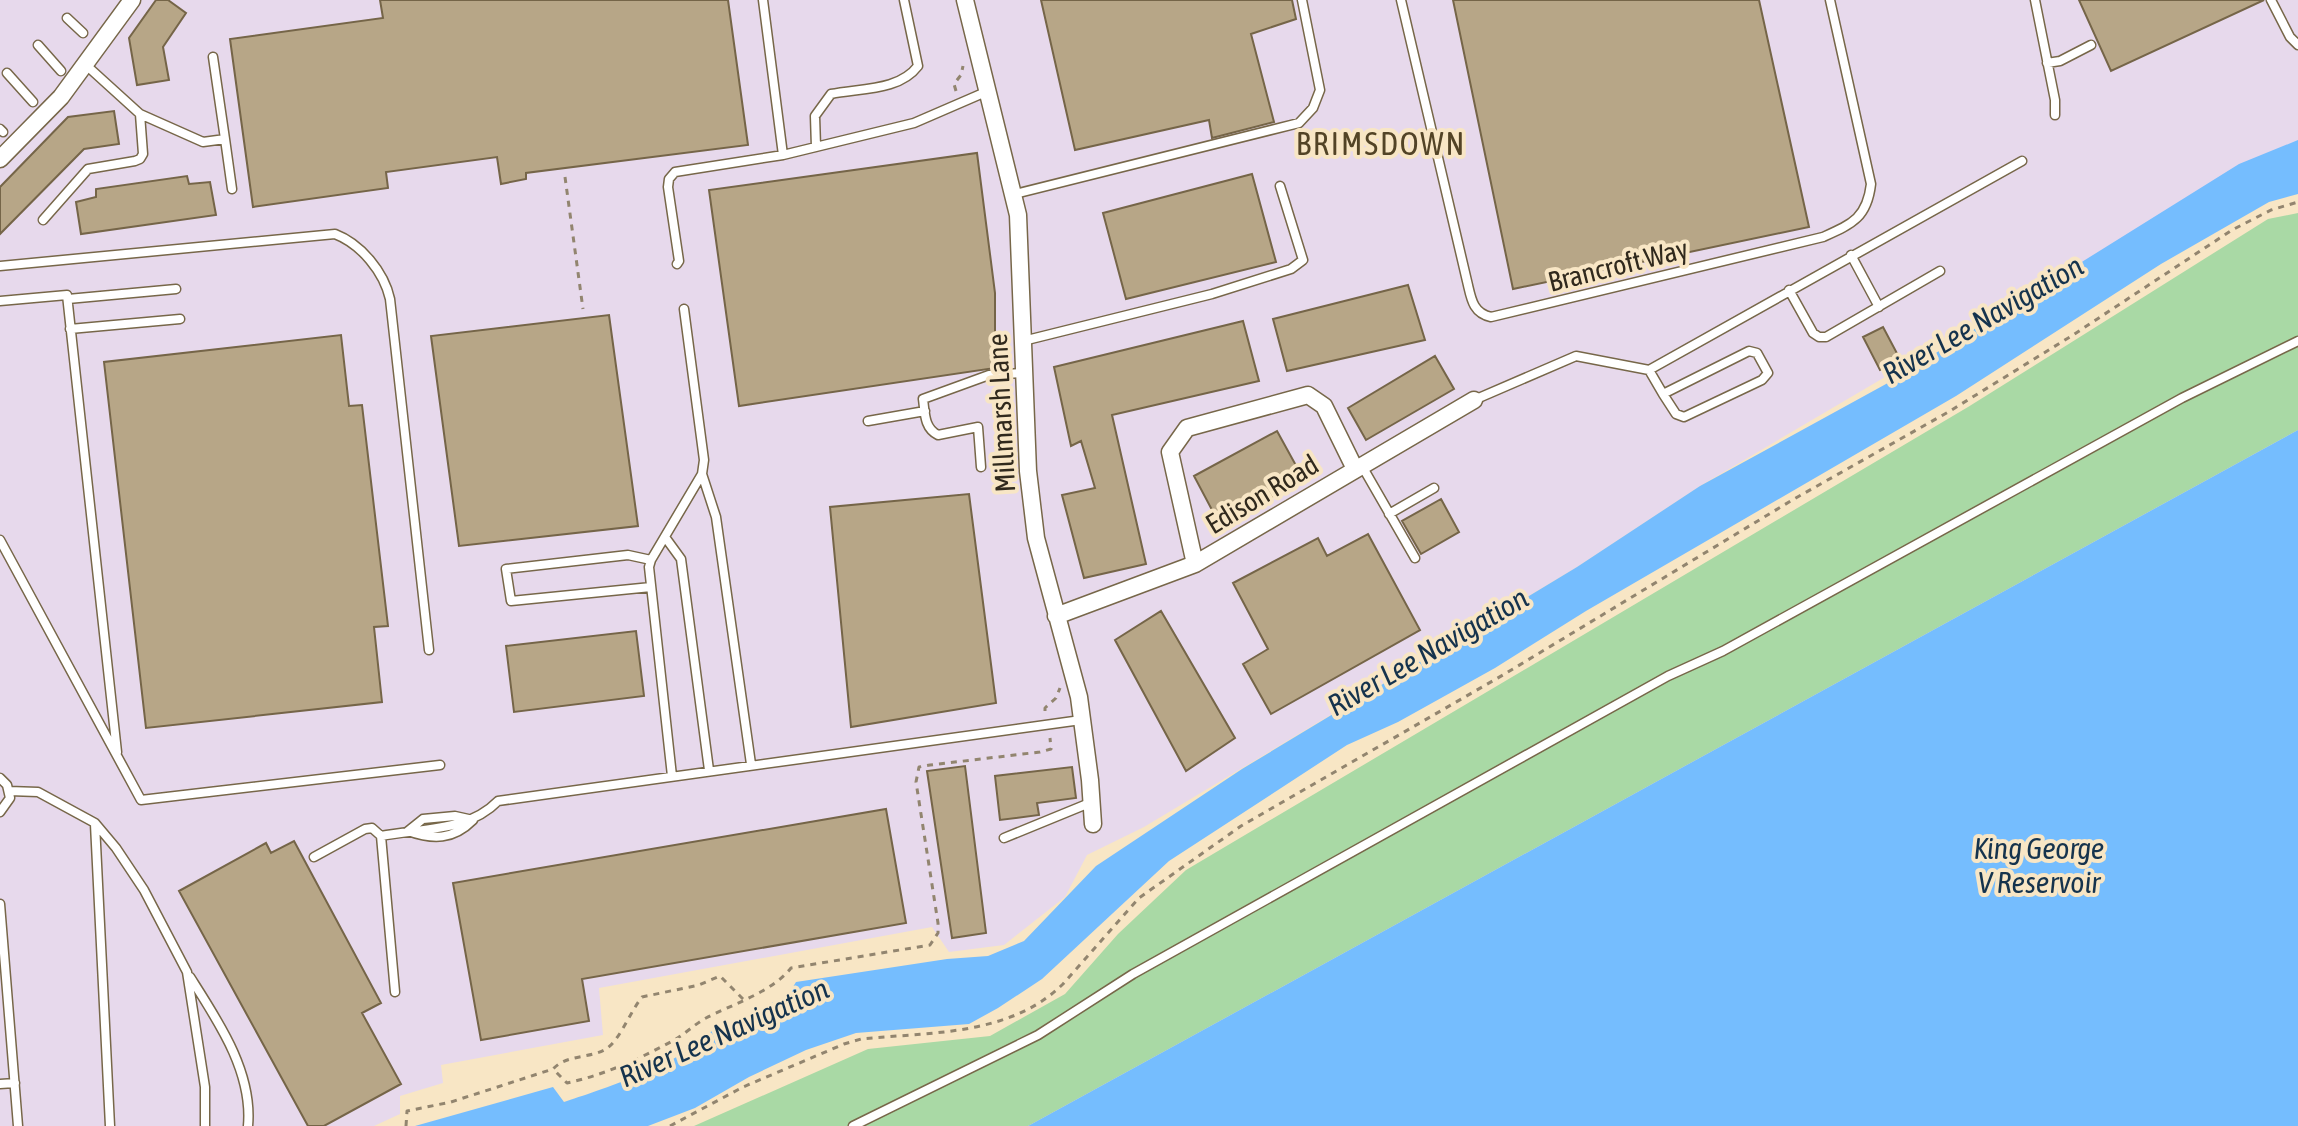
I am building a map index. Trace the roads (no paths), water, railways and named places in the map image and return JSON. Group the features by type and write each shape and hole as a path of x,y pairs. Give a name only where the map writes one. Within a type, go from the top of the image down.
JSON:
{"street":[{"path":"0,159 61,97 132,0"},
{"name":"Millmarsh Lane","path":"965,0 1015,194 1019,228 1028,471 1036,538 1072,666 1082,720 1093,824"},
{"name":"Edison Road","path":"1195,564 1170,452 1187,428 1308,395 1324,406 1358,467"},
{"name":"Edison Road","path":"1056,616 1195,564 1474,400"}],"lane":[{"path":"763,0 783,155"},
{"path":"816,147 815,116 831,94 893,84 909,77 918,66 904,0"},
{"path":"1015,194 1299,123 1313,108 1320,90 1302,0"},
{"name":"Brancroft Way","path":"1401,0 1474,308 1491,317 1823,237 1854,223 1869,199 1871,184 1830,0"},
{"path":"2035,0 2055,115"},
{"path":"2271,0 2290,37 2298,45"},
{"path":"67,18 83,33"},
{"path":"38,45 61,71"},
{"path":"2047,63 2060,61 2091,45"},
{"path":"213,57 232,189"},
{"path":"86,65 140,114 203,142 225,139"},
{"path":"7,73 33,102"},
{"path":"677,264 668,187 669,179 675,172 783,155 914,123 989,90"},
{"path":"43,220 88,169 140,159 143,154 140,114"},
{"path":"1474,400 1576,356 1649,370 2022,161"},
{"path":"1023,341 1212,294 1291,269 1303,260 1280,186"},
{"path":"0,266 335,234 359,249 385,281 390,299 429,650"},
{"path":"1851,255 1879,307"},
{"path":"1789,290 1813,333 1826,337 1940,271"},
{"path":"68,299 176,289"},
{"path":"0,301 67,295 118,759"},
{"path":"672,776 651,587 651,560 702,474 704,460 684,309"},
{"path":"70,329 180,319"},
{"path":"853,1126 1038,1035 1133,974 1668,676 1723,651 2182,398 2298,341"},
{"path":"1649,370 1663,394 1676,414 1684,417 1762,380 1768,373 1757,353 1749,351 1663,394"},
{"path":"981,467 978,427 938,435 932,432 926,421 923,399 989,375 1024,373"},
{"path":"868,421 925,411"},
{"path":"1358,467 1415,558"},
{"path":"702,474 716,517 751,764"},
{"path":"1389,514 1434,488"},
{"path":"665,537 681,559 709,770"},
{"path":"0,540 141,800 440,765"},
{"path":"651,560 628,555 506,569 511,601 651,587"},
{"path":"408,831 426,838 458,834 498,801 1082,720"},
{"path":"0,778 9,791 8,804 0,812"},
{"path":"9,791 38,792 95,823 116,848 144,890 187,972 221,1025 250,1104 248,1126"},
{"path":"1004,838 1092,802"},
{"path":"381,836 408,831 423,819 455,816 473,820"},
{"path":"95,823 110,1126"},
{"path":"314,857 365,829 372,828 381,836 395,992"},
{"path":"0,904 18,1126"},
{"path":"187,972 205,1087 205,1126"},
{"path":"0,1084 15,1083"}],"water":[{"name":"River Lee Navigation","path":"2298,140 2298,194 2269,202 2161,264 1956,396 1586,611 1495,668 1398,722 1347,745 1169,861 1042,979 969,1024 856,1033 806,1050 749,1077 695,1108 648,1126 415,1126 553,1087 564,1102 618,1083 660,1066 679,1056 704,1035 788,995 796,982 947,959 988,956 1024,941 1096,866 1242,769 1577,567 1700,486 1886,384 2239,164"},
{"name":"King George V Reservoir","path":"2298,430 2298,1126 1028,1126"}],"district":[{"name":"BRIMSDOWN","path":"1381,144"}]}
